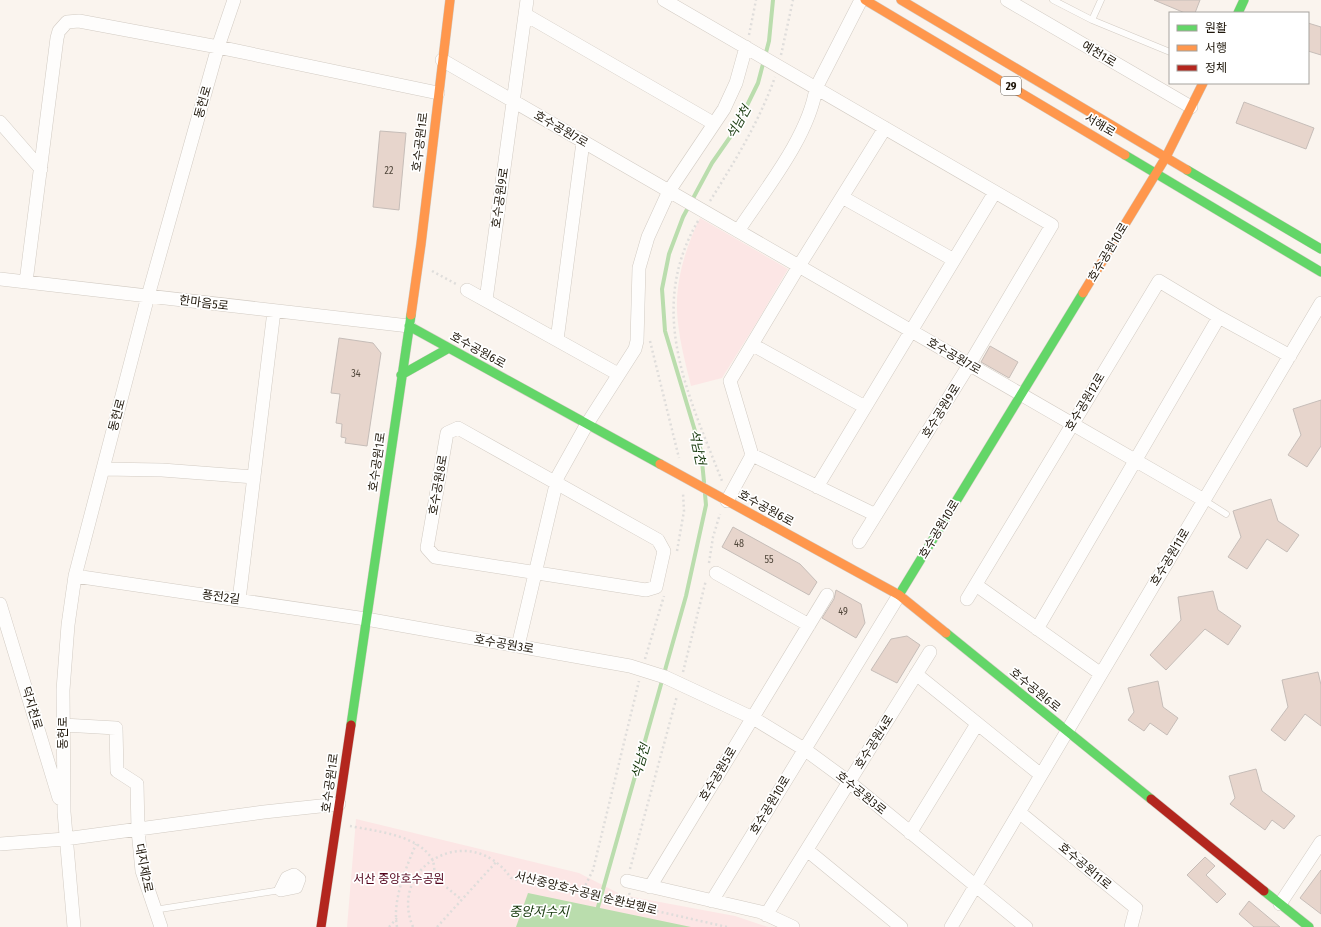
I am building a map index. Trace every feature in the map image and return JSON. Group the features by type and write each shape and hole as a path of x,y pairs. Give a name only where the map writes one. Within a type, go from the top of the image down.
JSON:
{"main road":[{"name":"호수공원1로","path":"321,927 418,264 450,0"},
{"name":"서해로","path":"866,0 1157,172 1321,272"},
{"name":"서해로","path":"900,0 1321,249"},
{"path":"1238,12 1244,0"},
{"path":"1166,157 1202,84"},
{"name":"호수공원10로","path":"899,595 1166,157"},
{"name":"호수공원6로","path":"409,326 899,595 1309,927"},
{"path":"402,375 449,348"}],"street":[{"name":"동헌로","path":"74,927 65,839 63,690 67,632 75,576 148,296 218,47 234,0"},
{"name":"호수공원9로","path":"486,300 527,0"},
{"path":"518,646 558,476 587,424 635,349 637,340 640,268 648,237 674,194 713,123 724,109 736,83 746,48 664,0"},
{"path":"738,231 790,152 807,120 816,88 861,0"},
{"name":"예천1로","path":"1007,0 1191,107"},
{"path":"526,15 713,123"},
{"path":"26,282 57,38 59,31 67,22 79,21 218,47 438,93"},
{"name":"호수공원9로","path":"746,48 1052,225 969,365 859,542"},
{"name":"호수공원7로","path":"442,60 1204,500"},
{"path":"0,122 41,169"},
{"path":"727,501 752,455 730,381 753,345 799,266 885,128"},
{"path":"557,340 583,142"},
{"path":"817,487 994,192"},
{"path":"842,197 954,260"},
{"name":"한마음5로","path":"0,279 409,326"},
{"name":"호수공원12로","path":"967,599 1159,281 1219,317 1290,356"},
{"path":"467,290 618,374"},
{"name":"호수공원11로","path":"951,927 1321,303"},
{"path":"240,600 274,311"},
{"path":"1038,629 1219,317"},
{"path":"753,345 865,407"},
{"name":"호수공원8로","path":"458,428 658,540 664,551 656,587 646,590 535,573 435,557 427,548 447,433 458,428"},
{"path":"752,455 876,515"},
{"path":"103,470 162,470 254,477"},
{"path":"710,572 809,625"},
{"name":"풍전2길","path":"75,576 366,619"},
{"path":"976,585 1101,674"},
{"name":"호수공원10로","path":"712,901 899,595"},
{"name":"호수공원5로","path":"650,887 827,596"},
{"name":"덕지천로","path":"0,604 64,812"},
{"name":"호수공원3로","path":"366,619 642,670 665,677 753,718 804,749 849,782 1026,927"},
{"name":"호수공원4로","path":"766,915 930,652"},
{"path":"916,674 1041,775"},
{"path":"910,833 977,724"},
{"name":"대지제2로","path":"63,725 116,728 117,771 137,784 138,830 142,871 160,927"},
{"path":"0,844 65,839 264,812 339,804"},
{"name":"호수공원11로","path":"1019,812 1136,908 1131,927"},
{"path":"1280,904 1321,842"},
{"path":"807,850 902,927"},
{"path":"627,881 766,915 793,927"}],"lane":[{"path":"1053,0 1092,20 1169,52"},
{"path":"1092,20 1101,0"},
{"path":"1204,500 1226,514"},
{"path":"154,910 281,890"}],"path":[{"path":"627,881 710,572 713,537 719,517 727,501 724,485 677,354 673,320 673,290 679,263 687,242 703,211 751,133 763,110 779,66 793,0"},
{"path":"418,264 467,290"},
{"path":"650,338 661,388 676,440 683,476"},
{"path":"580,894 593,870 642,670"},
{"path":"336,823 403,837 416,844 432,860 435,878 462,900"},
{"path":"398,927 397,918 401,888 416,844"},
{"name":"서산중앙호수공원 순환보행로","path":"413,927 408,907 410,894 419,873 432,860 448,852 460,850 478,852 497,862 511,878 727,927"},
{"path":"437,927 497,862"},
{"path":"389,927 397,918"}],"green space":[{"path":"700,218 788,269 722,378 691,386 682,348 677,298 680,275 686,251"},
{"name":"서산 중앙호수공원","path":"356,819 579,873 622,895 735,916 768,927 347,927"}],"water":[{"name":"중앙저수지","path":"528,893 691,927 516,927"}],"building":[{"path":"1154,0 1200,0 1195,12 1183,12"},
{"path":"1309,23 1321,27 1321,55 1309,51"},
{"path":"1244,102 1314,128 1306,149 1236,123"},
{"path":"380,131 406,133 399,210 373,207"},
{"path":"339,338 373,343 381,353 367,446 345,443 346,438 341,437 342,424 336,423 340,394 331,393"},
{"path":"990,346 1018,362 1009,378 981,362"},
{"path":"1321,400 1321,446 1307,467 1288,455 1301,435 1293,409"},
{"path":"1271,499 1278,521 1299,535 1287,552 1267,539 1247,569 1228,557 1241,537 1233,511"},
{"path":"733,527 800,564 817,582 809,595 722,547"},
{"path":"836,590 861,604 865,623 856,638 822,618 834,599"},
{"path":"1213,591 1218,610 1241,626 1228,645 1205,629 1166,670 1150,655 1181,620 1178,597"},
{"path":"907,636 920,645 897,683 871,670 891,639"},
{"path":"1318,672 1321,685 1321,726 1305,714 1285,741 1271,730 1288,707 1282,680"},
{"path":"1158,681 1163,707 1178,718 1167,735 1150,723 1144,731 1128,720 1134,712 1128,688"},
{"path":"1256,769 1262,791 1295,816 1284,829 1272,820 1265,830 1230,804 1235,798 1229,776"},
{"path":"1205,857 1215,866 1206,875 1226,894 1217,903 1187,875"},
{"path":"1321,870 1321,914 1300,898"},
{"path":"1249,901 1280,927 1254,927 1239,914"}],"waterway":[{"name":"석남천","path":"704,482 701,451 665,331 662,289 669,254 683,217 712,163 735,130 758,83 769,41 773,0"},
{"name":"석남천","path":"598,907 686,596 706,505 705,494"}],"traffic: fast":[{"path":"1238,12 1244,0"},
{"path":"1125,155 1321,272"},
{"path":"1187,170 1321,249"},
{"path":"899,595 1083,293"},
{"path":"351,725 411,315"},
{"path":"409,326 660,464"},
{"path":"401,375 449,348"},
{"path":"946,633 1151,799"},
{"path":"1264,891 1309,927"}],"traffic: slow":[{"path":"411,315 421,244 450,0"},
{"path":"865,0 1125,155"},
{"path":"901,0 1187,170"},
{"path":"1083,293 1166,157 1202,84"},
{"path":"660,464 899,595 946,633"}],"traffic: jam":[{"path":"321,927 351,725"},
{"path":"1151,799 1264,891"}]}
